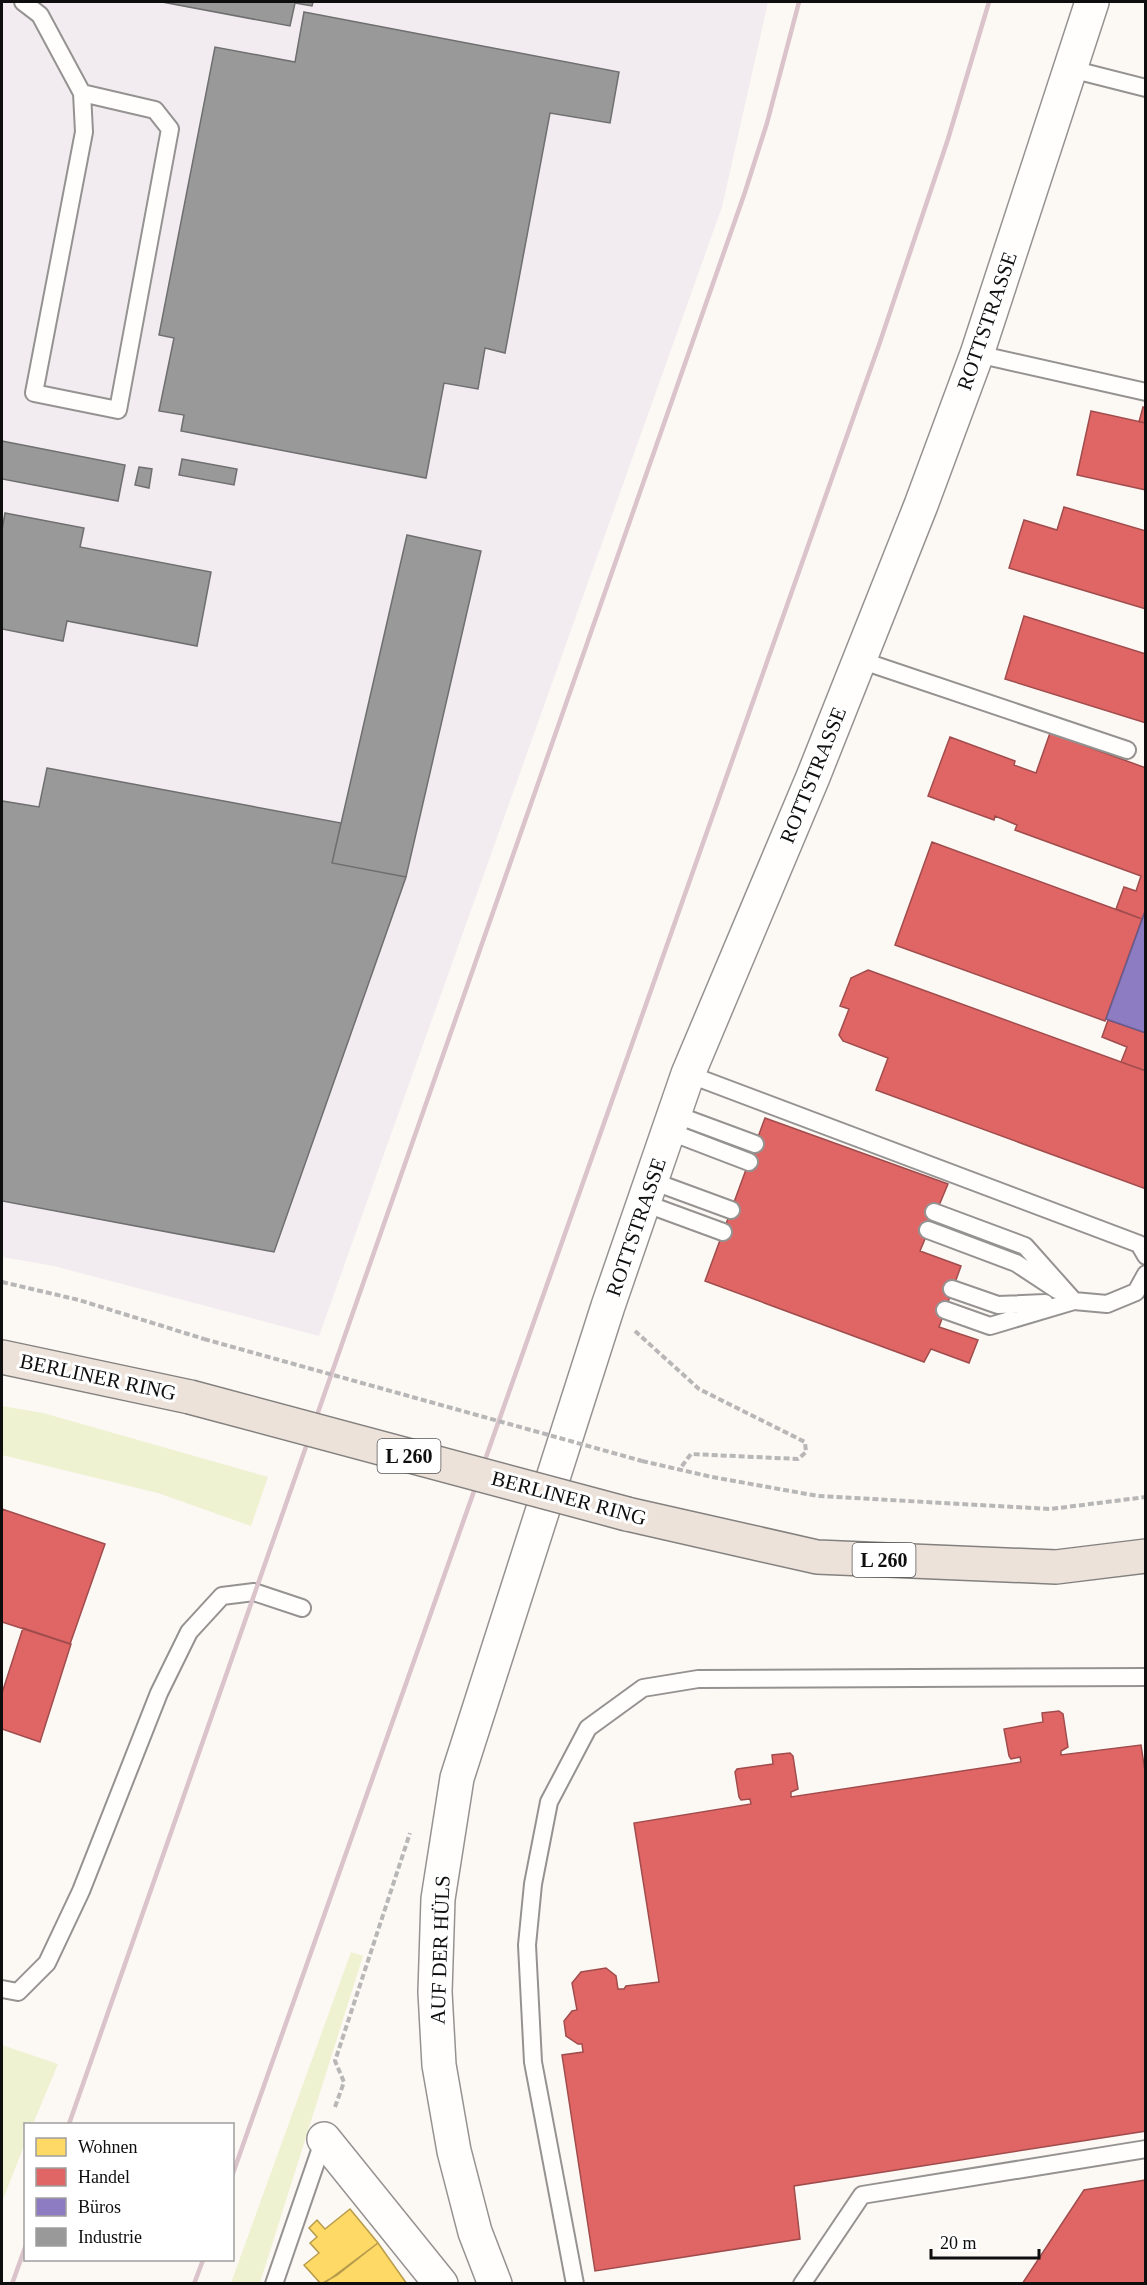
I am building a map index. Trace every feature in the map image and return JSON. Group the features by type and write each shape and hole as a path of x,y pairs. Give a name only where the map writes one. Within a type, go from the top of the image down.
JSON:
{"main road":[{"name":"BERLINER RING","path":"2,1357 190,1397 627,1514 817,1557 1056,1568 1146,1556"}],"street":[{"name":"ROTTSTRASSE","path":"531,1547 688,1074 860,660 977,354 1092,2"},
{"name":"AUF DER HÜLS","path":"495,2283 475,2232 459,2171 439,2065 435,1992 438,1899 457,1778 531,1547"},
{"path":"324,2139 441,2283"}],"lane":[{"path":"22,2 40,15 82,93 84,132 34,393 118,410 170,129 155,110 82,93"},
{"path":"1071,69 1146,88"},
{"path":"977,354 1146,392"},
{"path":"860,660 1128,750"},
{"path":"688,1074 1139,1244 1146,1256"},
{"path":"671,1122 755,1144"},
{"path":"671,1122 749,1162"},
{"path":"648,1192 731,1210"},
{"path":"648,1192 723,1232"},
{"path":"934,1212 1025,1246 1074,1301"},
{"path":"928,1230 1016,1263 1074,1301"},
{"path":"952,1289 998,1305 1074,1301 1107,1304 1136,1292 1146,1274"},
{"path":"945,1310 990,1326 1074,1301"},
{"path":"2,1989 18,1992 47,1963 81,1891 159,1693 189,1632 222,1596 254,1592 302,1608"},
{"path":"575,2283 533,2062 527,1945 533,1884 549,1802 588,1728 643,1688 698,1679 1146,1677"},
{"path":"274,2283 324,2139"},
{"path":"802,2283 862,2195 1146,2149"}],"path":[{"path":"2,1282 79,1300 204,1339 642,1461 818,1496 1051,1509 1146,1497"},
{"path":"637,1333 699,1389 805,1442 806,1452 798,1459 691,1454 680,1470"},
{"path":"324,2139 344,2082 335,2061 411,1830"}],"shaded area":[{"path":"2,2 768,2 722,207 319,1336 54,1266 2,1257"}],"green space":[{"path":"2,1406 43,1413 268,1477 251,1526 158,1493 2,1455"},
{"path":"351,1952 363,1956 260,2283 231,2283"},
{"path":"2,2045 58,2064 33,2123 24,2123 24,2146 2,2202"}],"building: Wohnen":[{"path":"350,2209 378,2243 337,2275 321,2284 304,2265 319,2253 310,2243 317,2237 309,2228 317,2220 325,2229"},
{"path":"378,2243 407,2284 328,2284 326,2282"}],"building: Handel":[{"path":"1143,407 1146,408 1146,423 1139,422"},
{"path":"1091,411 1146,423 1146,490 1077,475"},
{"path":"1064,507 1146,531 1146,609 1009,568 1024,520 1057,530"},
{"path":"1024,616 1146,654 1146,723 1005,679"},
{"path":"1050,733 1146,768 1146,909 1142,919 1116,909 1124,887 1136,891 1141,876 1015,830 1017,825 995,816 994,820 928,796 950,737 1015,761 1014,765 1036,773"},
{"path":"932,842 1142,919 1105,1021 895,945"},
{"path":"868,970 1146,1071 1146,1189 876,1090 888,1058 843,1041 839,1035 849,1009 840,1006 851,978"},
{"path":"1108,1020 1146,1033 1146,1071 1121,1062 1127,1047 1102,1037"},
{"path":"765,1118 948,1184 920,1251 961,1266 939,1327 978,1340 969,1363 931,1349 924,1362 705,1281"},
{"path":"2,1509 105,1544 70,1644 2,1622"},
{"path":"23,1628 71,1644 40,1742 2,1729 2,1693"},
{"path":"1059,1711 1063,1714 1068,1747 1061,1751 1061,1755 1141,1745 1146,1778 1146,2131 794,2186 800,2239 595,2271 562,2055 583,2052 582,2044 566,2036 564,2021 572,2011 577,2010 572,1983 581,1972 606,1968 616,1976 618,1989 659,1982 634,1823 751,1804 750,1799 741,1800 739,1797 735,1772 737,1769 773,1764 772,1755 790,1753 793,1756 798,1789 791,1792 791,1797 1021,1762 1020,1757 1011,1759 1009,1756 1004,1729 1043,1722 1042,1713"},
{"path":"1146,2180 1146,2284 1022,2284 1084,2190"}],"building: Büros":[{"path":"1146,909 1146,1033 1106,1019"}],"building: Industrie":[{"path":"162,2 313,2 312,6 295,3 290,26"},
{"path":"304,12 619,72 610,123 550,113 505,353 485,348 478,389 444,383 426,478 181,431 184,415 159,411 174,338 159,335 215,47 295,62"},
{"path":"2,441 125,465 118,501 2,479"},
{"path":"182,459 237,469 234,485 179,475"},
{"path":"139,467 152,469 149,488 135,485"},
{"path":"5,513 84,528 80,547 211,572 197,646 67,621 63,641 2,629 2,530"},
{"path":"407,535 481,551 406,877 332,863"},
{"path":"47,768 341,823 332,863 406,877 274,1252 2,1201 2,801 39,807"}],"railway":[{"path":"69,2123 745,192 767,123 799,2"},
{"path":"234,2170 879,345 948,139 989,2"},
{"path":"12,2284 24,2251"},
{"path":"194,2284 203,2261"}]}
